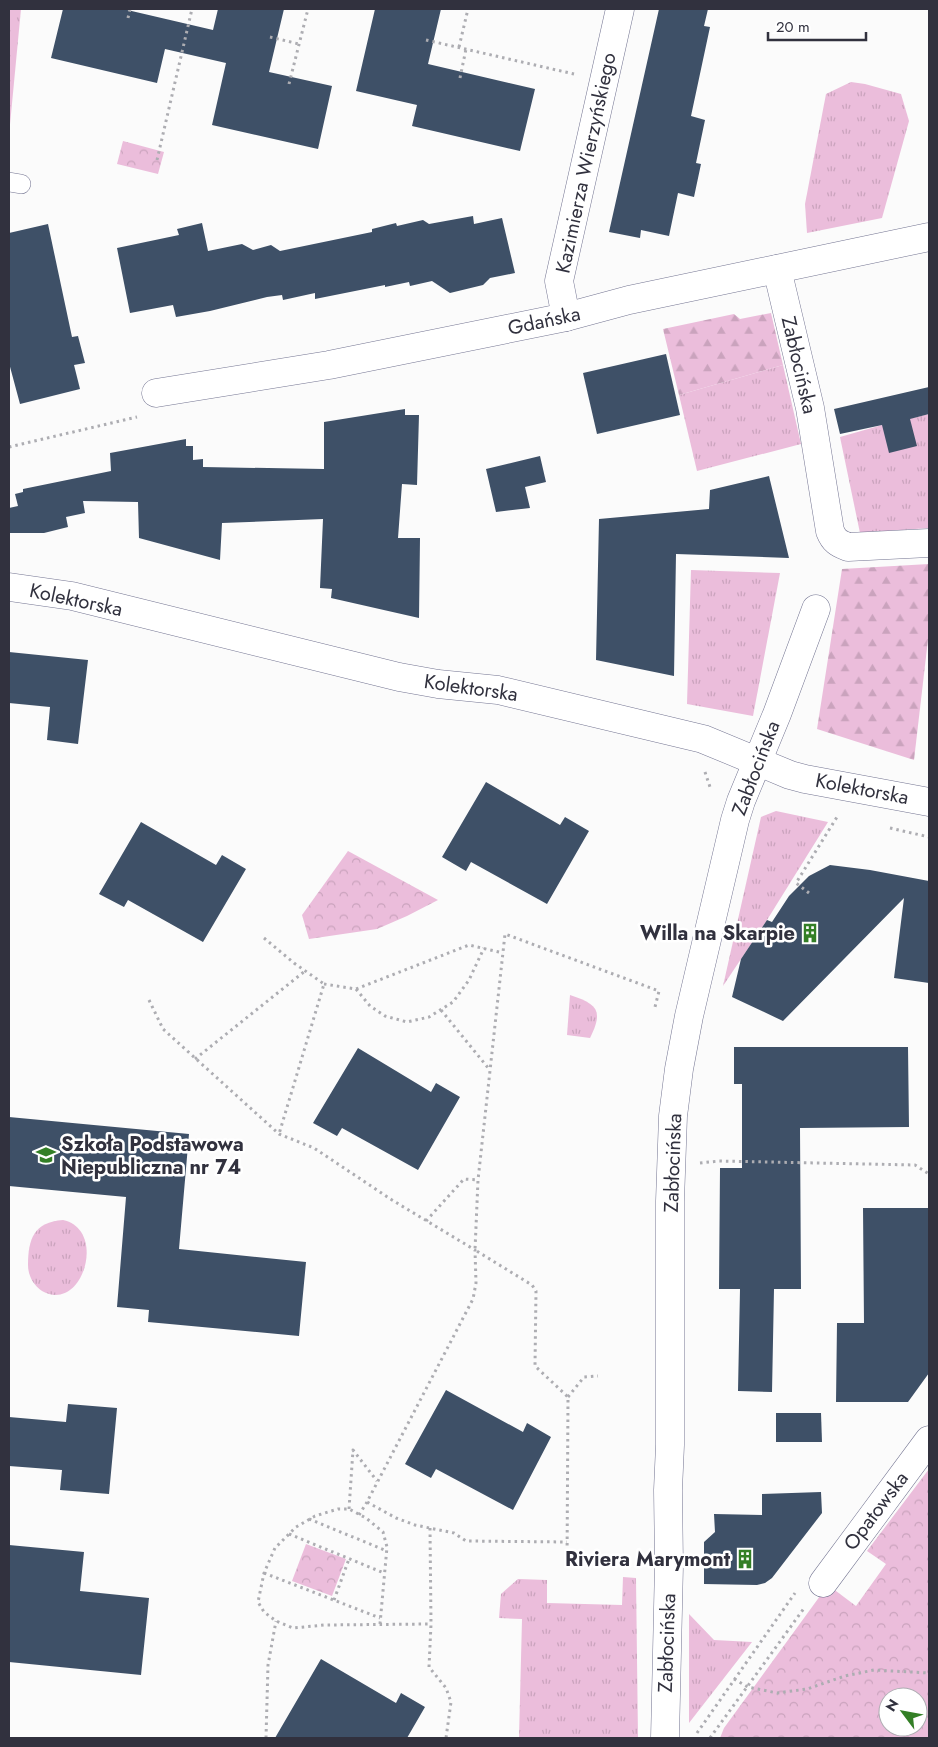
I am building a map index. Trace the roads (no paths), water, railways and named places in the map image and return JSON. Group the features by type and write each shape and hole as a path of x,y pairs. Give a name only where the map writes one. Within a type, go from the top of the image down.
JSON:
{"street":[{"name":"Kazimierza Wierzyńskiego","path":"566,317 559,281 620,9"},
{"name":"Gdańska","path":"156,393 329,365 566,317 629,300 929,237"},
{"name":"Zabłocińska","path":"777,269 810,408 830,531 837,543 854,547 929,543"},
{"name":"Kolektorska","path":"9,586 72,596 399,677 438,684 498,690 537,699 703,740 758,760 790,775 929,802"},
{"name":"Zabłocińska","path":"665,1738 669,1565 670,1201 673,1116 679,1069 689,1016 735,820 816,609"},
{"name":"Opatowska","path":"823,1583 929,1440"}],"place":[{"name":"Willa na Skarpie","path":"810,933"},
{"name":"Szkoła Podstawowa Niepubliczna nr 74","path":"46,1155"},
{"name":"Riviera Marymont","path":"745,1559"}]}
